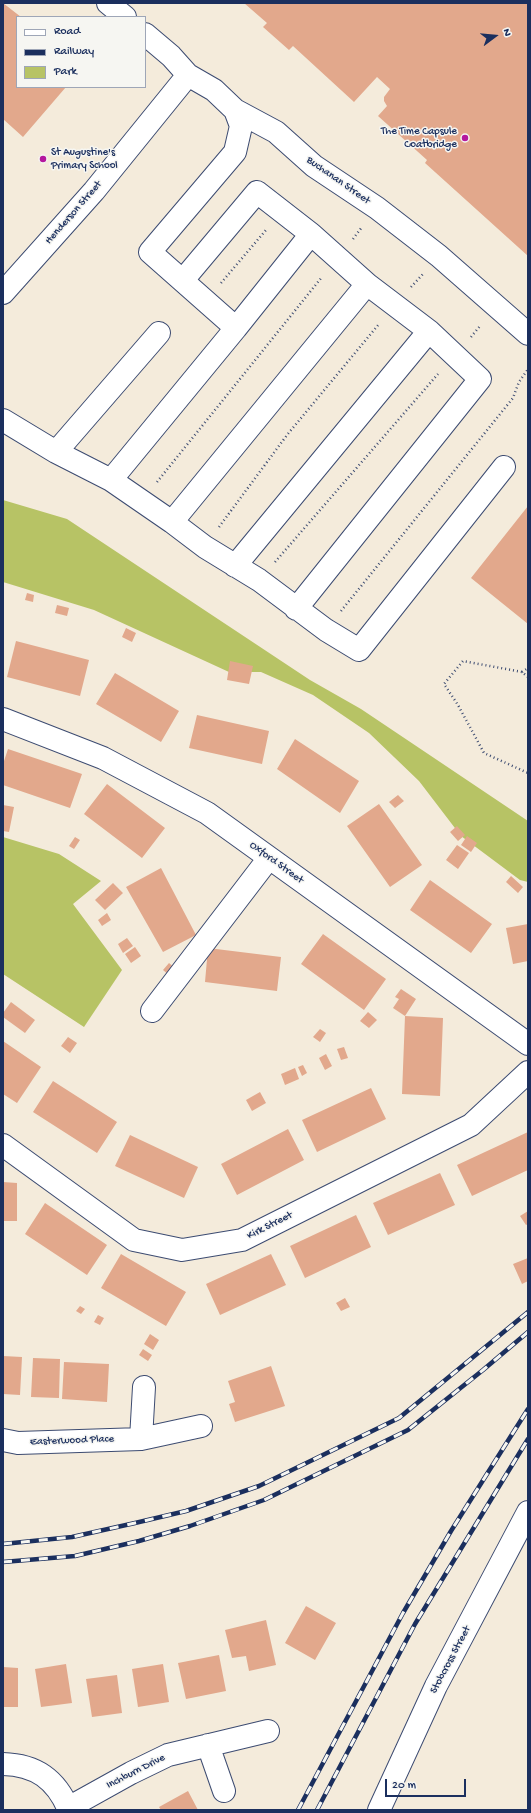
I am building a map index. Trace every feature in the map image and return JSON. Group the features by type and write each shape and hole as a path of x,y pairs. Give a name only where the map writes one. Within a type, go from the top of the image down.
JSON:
{"street":[{"path":"108,3 124,16"},
{"name":"Buchanan Street","path":"146,35 171,56 188,75 214,90 235,110 276,132 314,166 377,208 439,256 528,334"},
{"name":"Henderson Street","path":"3,294 94,191 188,75"},
{"path":"235,110 241,126 235,152 150,252 236,328"},
{"path":"183,280 257,192 311,234 367,284 429,331 480,379 296,609"},
{"path":"111,480 311,234"},
{"path":"172,522 367,284"},
{"path":"235,566 429,331"},
{"path":"56,452 159,333"},
{"path":"3,420 56,452 111,480 172,522 205,547 259,580 326,630 359,650 504,468"},
{"name":"Oxford Street","path":"3,719 103,758 207,813 528,1044"},
{"path":"152,1011 269,858"},
{"name":"Kirk Street","path":"3,1145 134,1240 182,1250 242,1240 471,1125 528,1072"},
{"path":"141,1439 144,1387"},
{"name":"Easterwood Place","path":"3,1440 18,1443 141,1439 201,1426"},
{"name":"Stobcross Street","path":"379,1810 436,1686 528,1512"},
{"name":"Inchburn Drive","path":"68,1809 131,1773 168,1755 268,1731"},
{"path":"208,1745 224,1791"},
{"path":"3,1764 19,1765 42,1773 52,1782 68,1809"}],"path":[{"path":"142,501 377,208"},
{"path":"206,301 282,210"},
{"path":"205,547 287,435 439,256"},
{"path":"259,580 497,307"},
{"path":"326,630 513,398 519,382 528,369"},
{"path":"528,676 522,672 463,662 444,684 458,705 484,753 528,773"},
{"path":"522,672 528,668"}],"green space":[{"path":"3,500 67,519 310,680 361,709 528,821 528,882 520,880 461,836 419,781 369,733 313,695 261,672 229,672 94,610 3,582"},
{"path":"3,837 59,854 101,881 73,904 122,970 84,1027 3,974"}],"building":[{"path":"3,3 20,16 16,16 16,88 65,88 23,137 3,119"},
{"name":"The Time Capsule Coatbridge","path":"244,3 528,3 528,256 425,163 427,160 378,116 387,106 384,101 384,97 390,89 377,77 354,102 293,46 289,50 263,27 267,23"},
{"path":"528,506 528,624 471,578"},
{"path":"27,593 34,595 33,602 25,600"},
{"path":"57,605 69,608 67,616 55,613"},
{"path":"126,628 136,633 132,642 122,637"},
{"path":"16,641 89,660 80,696 7,677"},
{"path":"230,661 253,666 249,684 227,680"},
{"path":"115,673 179,711 161,742 96,704"},
{"path":"197,715 269,731 262,764 189,748"},
{"path":"295,739 359,781 340,813 277,769"},
{"path":"8,749 82,774 70,808 3,785 3,764"},
{"path":"107,784 165,828 142,858 84,814"},
{"path":"398,795 404,801 395,808 389,802"},
{"path":"379,804 422,865 390,887 347,826"},
{"path":"3,805 14,807 9,832 3,831"},
{"path":"457,826 465,835 458,841 450,832"},
{"path":"467,836 477,843 471,852 461,845"},
{"path":"75,837 80,840 74,849 69,846"},
{"path":"457,845 469,853 458,869 446,860"},
{"path":"161,868 196,935 163,952 126,887"},
{"path":"511,876 523,887 518,893 506,882"},
{"path":"430,880 492,924 471,953 410,910"},
{"path":"113,883 123,893 105,910 95,900"},
{"path":"107,913 111,920 102,926 98,920"},
{"path":"528,924 528,961 513,964 506,928"},
{"path":"323,934 386,979 364,1010 301,964"},
{"path":"127,938 133,946 123,953 118,944"},
{"path":"135,947 141,956 131,963 125,954"},
{"path":"208,948 281,957 277,991 205,982"},
{"path":"169,963 176,969 170,976 163,970"},
{"path":"401,989 416,999 405,1016 393,1008 399,999 395,997"},
{"path":"11,1002 35,1020 25,1033 3,1017 3,1013"},
{"path":"368,1012 377,1020 369,1028 360,1021"},
{"path":"405,1016 443,1018 440,1096 402,1094"},
{"path":"320,1029 326,1033 320,1042 313,1037"},
{"path":"68,1037 77,1043 70,1053 61,1046"},
{"path":"3,1041 41,1067 17,1103 3,1094"},
{"path":"344,1047 348,1058 341,1060 337,1049"},
{"path":"326,1054 332,1066 325,1070 319,1058"},
{"path":"303,1065 307,1073 302,1076 298,1067"},
{"path":"295,1068 299,1079 285,1085 281,1074"},
{"path":"53,1081 117,1122 97,1153 33,1112"},
{"path":"371,1088 386,1119 317,1152 302,1120"},
{"path":"260,1092 266,1103 252,1111 246,1100"},
{"path":"288,1129 304,1160 237,1195 221,1164"},
{"path":"528,1132 528,1170 472,1196 457,1165"},
{"path":"130,1135 198,1167 184,1198 115,1166"},
{"path":"440,1173 455,1205 388,1235 373,1203"},
{"path":"3,1182 17,1183 17,1221 3,1221"},
{"path":"45,1203 107,1245 87,1275 25,1234"},
{"path":"528,1211 528,1224 526,1225 520,1216"},
{"path":"356,1215 371,1247 305,1278 290,1246"},
{"path":"121,1254 186,1292 166,1326 101,1288"},
{"path":"271,1254 286,1285 220,1315 206,1284"},
{"path":"528,1258 528,1281 522,1284 513,1264"},
{"path":"345,1298 350,1307 341,1311 336,1303"},
{"path":"80,1306 85,1309 81,1314 76,1311"},
{"path":"98,1315 104,1318 100,1325 94,1322"},
{"path":"150,1334 159,1340 153,1350 144,1344"},
{"path":"143,1349 152,1355 148,1361 139,1355"},
{"path":"3,1356 22,1357 20,1395 3,1394"},
{"path":"33,1358 60,1359 59,1398 31,1397"},
{"path":"64,1362 109,1364 107,1402 62,1399"},
{"path":"271,1366 285,1406 235,1422 229,1404 235,1402 228,1381"},
{"path":"306,1606 336,1623 315,1660 285,1643"},
{"path":"266,1620 276,1665 249,1671 246,1656 232,1658 225,1630"},
{"path":"219,1655 226,1691 186,1699 178,1663"},
{"path":"66,1664 72,1703 41,1707 35,1669"},
{"path":"163,1664 169,1702 138,1707 132,1669"},
{"path":"3,1667 18,1668 18,1707 3,1707"},
{"path":"117,1675 122,1713 92,1717 86,1679"},
{"path":"188,1791 198,1810 161,1810 159,1807"}],"railway":[{"path":"3,1544 72,1537 135,1523 186,1511 259,1486 399,1418 528,1312"},
{"path":"3,1562 75,1556 139,1541 190,1526 264,1500 408,1430 528,1332"},
{"path":"298,1810 403,1613 451,1531 528,1409"},
{"path":"317,1810 415,1624 528,1439"}],"place":[{"name":"The Time Capsule Coatbridge","path":"465,138"},
{"name":"St Augustine's Primary School","path":"43,159"}]}
